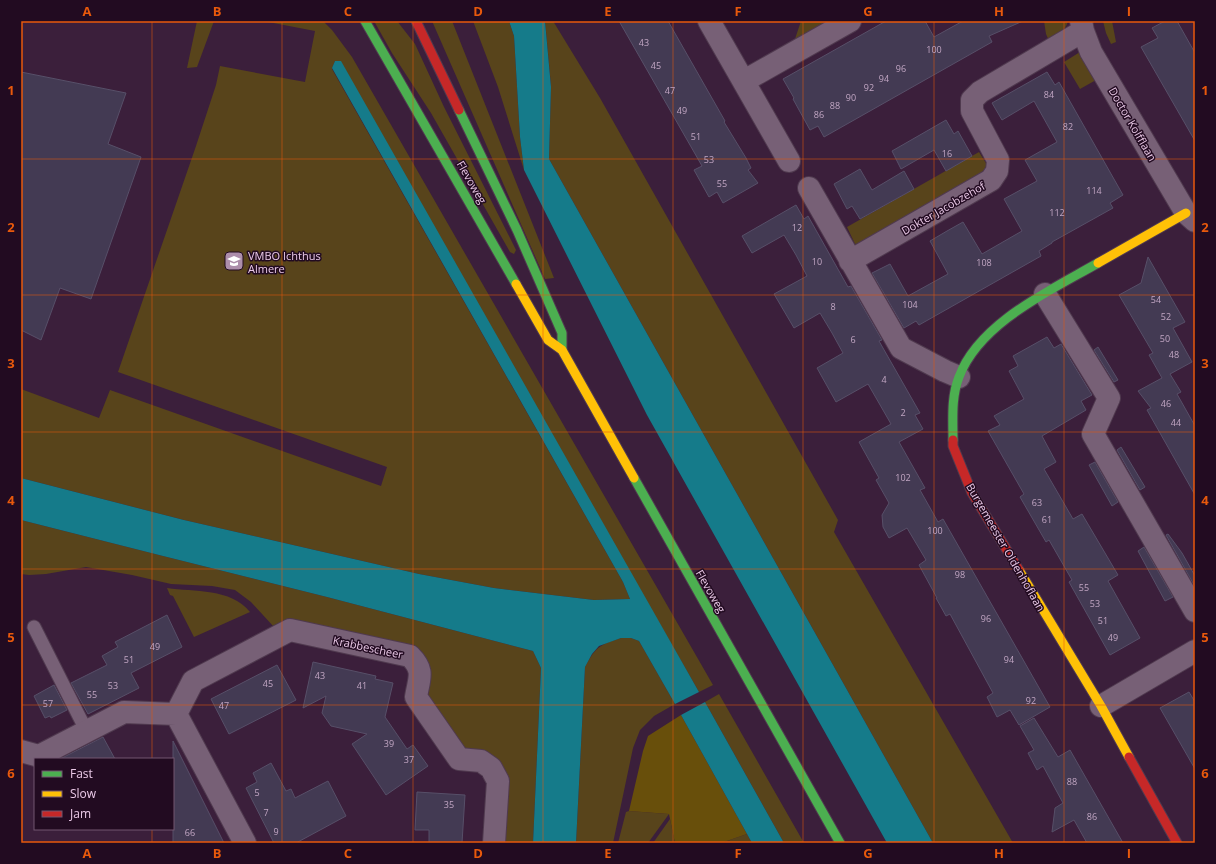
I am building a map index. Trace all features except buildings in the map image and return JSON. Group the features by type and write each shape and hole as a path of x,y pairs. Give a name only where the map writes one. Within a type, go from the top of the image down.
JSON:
{"main road":[{"name":"Flevoweg","path":"365,21 548,340 562,350 840,843"},
{"name":"Flevoweg","path":"416,21 517,230 562,333 562,350"},
{"name":"Burgemeester Oldenhoflaan","path":"1176,843 1100,706 972,493 953,446 953,401 959,377 971,354 1000,323 1045,294 1190,217"}],"street":[{"path":"709,21 789,161"},
{"path":"744,81 850,21"},
{"name":"Doctor Kolfflaan","path":"1082,26 1091,52 1190,217"},
{"name":"Dokter Jacobzehof","path":"850,261 991,180 997,170 998,160 972,111 972,100 980,92 1082,26"},
{"path":"808,188 901,348 959,377"},
{"path":"1045,294 1109,398 1093,434 1195,611"},
{"name":"Krabbescheer","path":"176,714 193,680 290,630 410,656 417,663 420,673 416,697 459,759 481,761 491,768 498,781 494,843"},
{"path":"1100,706 1195,651"},
{"path":"21,751 39,756 86,730 124,712 176,714 245,843"}],"lane":[{"path":"34,627 86,730"}],"shaded area":[{"path":"197,21 214,21 197,67 187,68"},
{"name":"VMBO Ichthus Almere","path":"263,21 323,21 332,30 352,57 713,685 699,692 335,61 332,69 623,582 630,599 594,600 494,588 419,574 184,520 21,478 21,389 99,418 110,390 381,486 387,467 118,372 196,146 216,85 220,66 305,82 315,31"},
{"path":"374,21 397,21 415,44 444,107 516,250 514,254 510,252 431,113 392,53"},
{"path":"432,21 452,21 554,278 545,279"},
{"path":"473,21 509,21 514,36 520,137 524,170 498,87"},
{"path":"545,21 553,21 600,98 838,520 834,532 1013,843 933,843 549,159 551,86"},
{"path":"801,21 831,21 794,42"},
{"path":"1044,21 1068,21 1063,31 1049,41 1046,34"},
{"path":"1103,21 1112,21 1116,42 1111,44"},
{"path":"1080,52 1096,80 1080,89 1064,62"},
{"path":"979,152 989,168 988,171 862,243 855,244 847,227"},
{"path":"21,520 327,597 533,651 541,668 533,843 501,843 501,765 489,753 464,748 426,694 418,649 289,618 274,627 251,602 235,590 212,586 171,584 86,567 46,574 21,574"},
{"path":"167,588 212,592 223,595 242,604 250,612 194,637 173,596 170,595"},
{"path":"621,638 631,638 639,641 675,704 654,716 640,730 633,748 613,843 576,843 585,667 599,647"},
{"path":"719,694 804,843 784,843 705,702"},
{"path":"681,715 747,834 721,843 675,843 669,814 629,811 648,736"},
{"path":"626,812 669,814 648,843 618,843"},
{"path":"670,819 675,843 653,843"},
{"path":"747,834 752,843 721,843"}],"water":[{"path":"509,21 545,21 551,87 549,159 933,843 887,843 647,415 524,170 520,137 514,36"},
{"path":"335,61 341,61 699,692 675,704 639,641 631,638 621,638 599,646 592,654 585,667 576,843 533,843 541,668 533,651 327,597 21,520 21,478 184,520 419,574 494,588 594,600 630,599 623,582 332,68"},
{"path":"705,702 784,843 752,843 681,715"}],"traffic: fast":[{"path":"365,21 516,284"},
{"path":"459,110 517,230 562,333 562,350"},
{"path":"953,440 953,408 956,385 969,358 983,340 999,324 1018,310 1098,263"},
{"path":"634,478 840,843"}],"traffic: slow":[{"path":"1098,263 1186,213"},
{"path":"516,284 548,340 562,350 634,478"},
{"path":"1019,570 1101,706 1129,757"}],"traffic: jam":[{"path":"416,21 459,110"},
{"path":"953,440 953,446 972,493 1019,570"},
{"path":"1129,757 1177,843"}],"place":[{"name":"VMBO Ichthus Almere","path":"234,261"}]}
